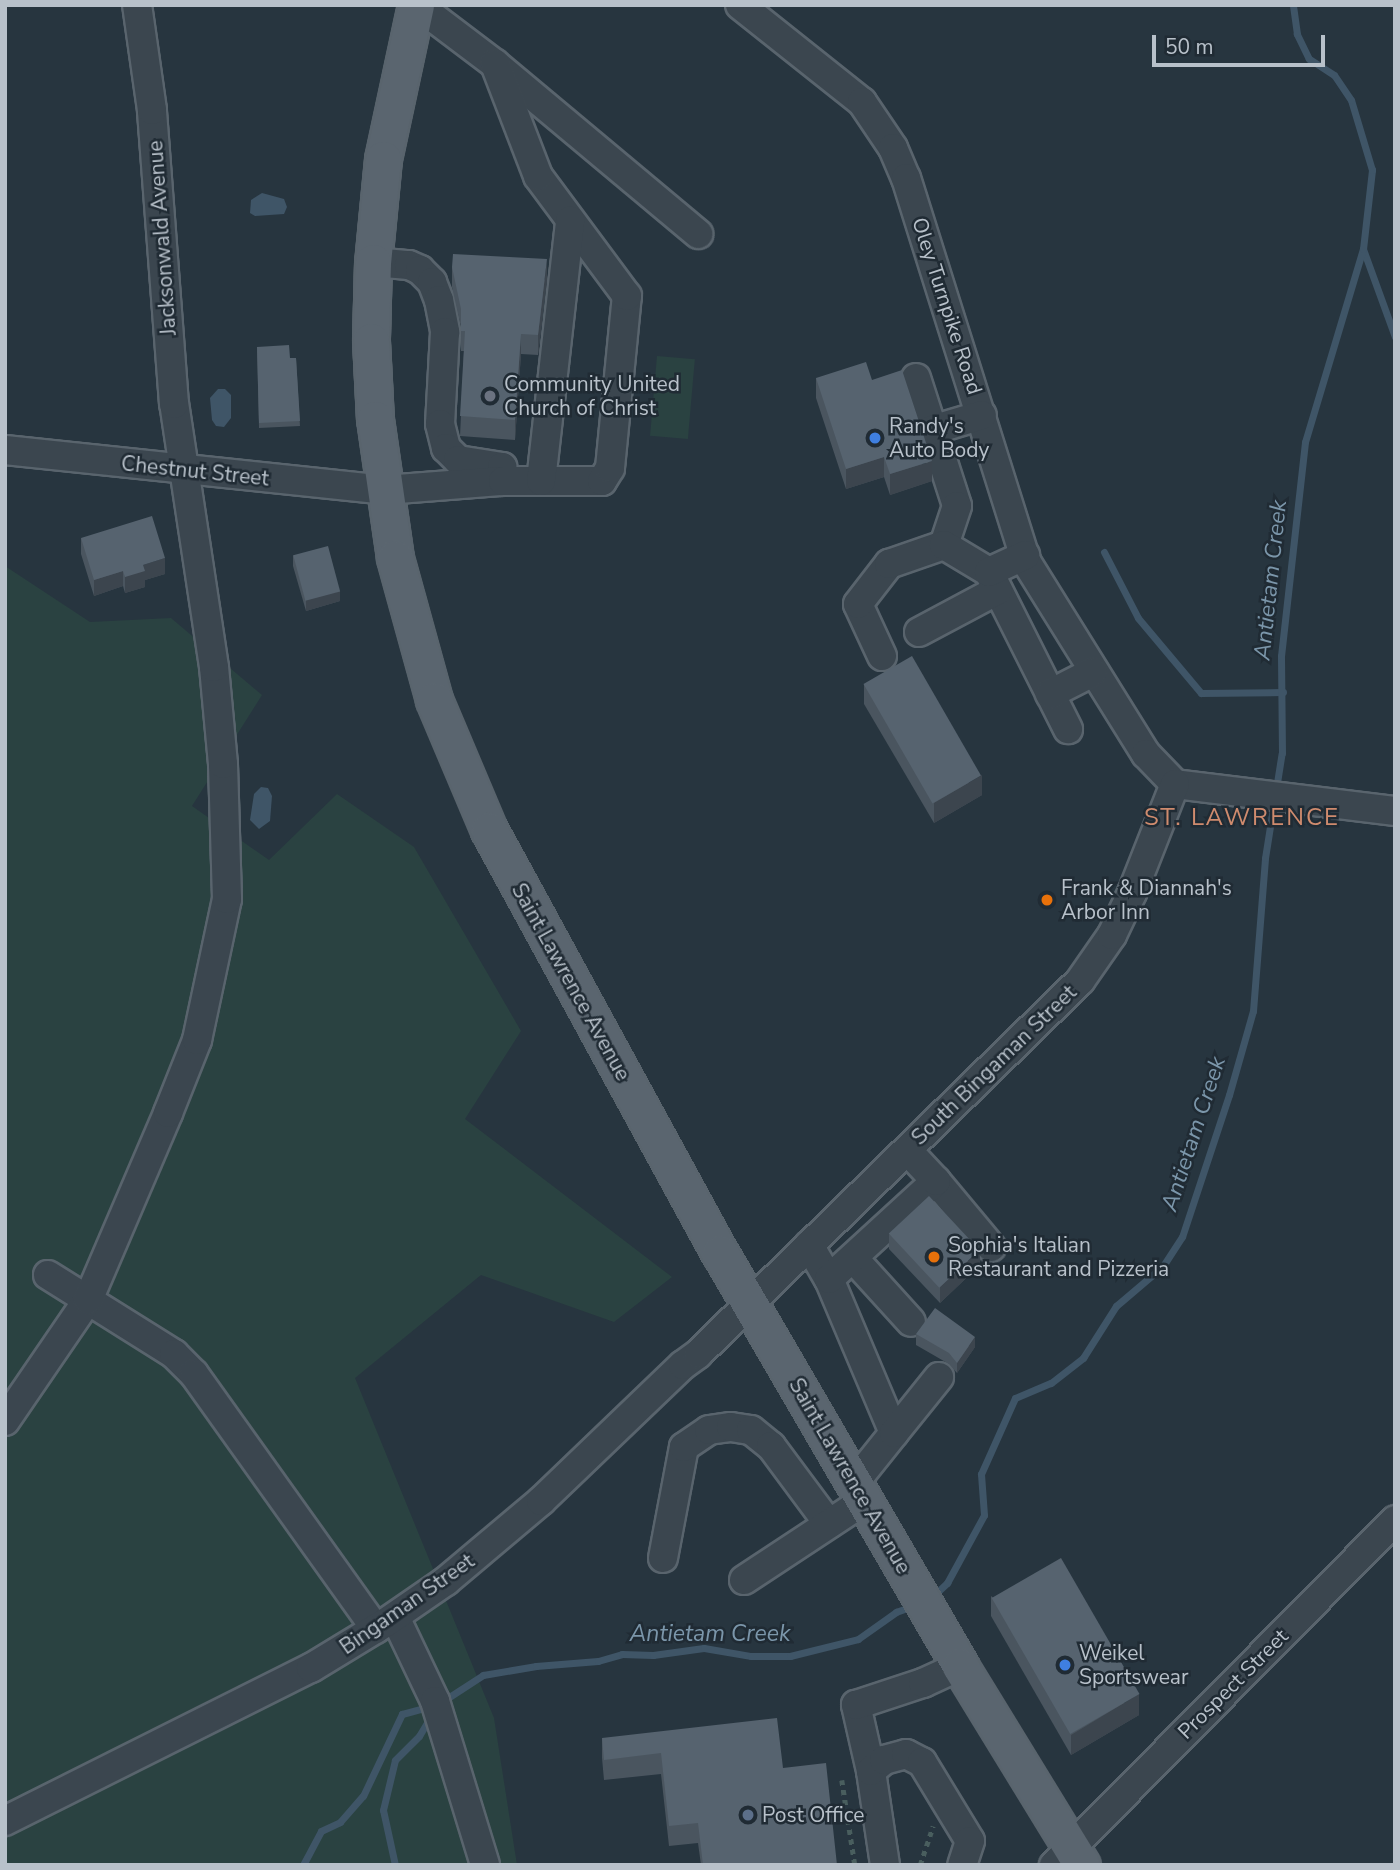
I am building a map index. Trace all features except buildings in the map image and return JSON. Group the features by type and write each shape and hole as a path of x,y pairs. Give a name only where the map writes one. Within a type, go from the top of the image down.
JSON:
{"main road":[{"name":"Saint Lawrence Avenue","path":"417,5 385,147 373,262 371,341 375,419 395,558 418,652 441,720 472,794 514,877 749,1302 1070,1859"}],"street":[{"name":"Jacksonwald Avenue","path":"5,1421 88,1300 197,1040 227,899 223,764 215,667 174,404 152,110 137,5"},
{"path":"417,5 495,64 698,234"},
{"name":"Oley Turnpike Road","path":"740,5 862,102 893,148 906,178 1025,555 1048,600 1146,754 1175,784"},
{"path":"495,64 538,176 570,221 541,481"},
{"name":"Chestnut Street","path":"5,450 183,471 385,490 503,481 602,481 610,468 626,296 570,221"},
{"path":"373,262 408,265 420,270 432,282 439,300 444,332 440,424 446,448 458,460 502,467 503,481"},
{"path":"916,378 957,506 944,545"},
{"path":"932,430 982,415"},
{"path":"944,545 993,581 1068,729"},
{"path":"882,656 858,604 889,564 944,545"},
{"path":"919,632 993,581 1025,555"},
{"path":"1050,694 1093,672"},
{"path":"1175,784 1395,811"},
{"name":"South Bingaman Street","path":"749,1302 1067,995 1096,960 1132,893 1175,784"},
{"path":"907,1150 991,1247"},
{"path":"829,1279 936,1181"},
{"path":"810,1245 829,1279 894,1433"},
{"path":"853,1258 911,1322"},
{"path":"48,1275 174,1354 194,1374 386,1623 435,1701 485,1865"},
{"name":"Bingaman Street","path":"5,1821 251,1700 386,1623 466,1565 541,1501 683,1365 698,1354 749,1302"},
{"path":"744,1580 829,1524 859,1492 894,1433 939,1377"},
{"path":"663,1558 684,1447 709,1430 731,1427 751,1430 771,1446 829,1524"},
{"name":"Prospect Street","path":"1070,1859 1395,1520"},
{"path":"885,1865 871,1771 856,1704 923,1684 960,1667"},
{"path":"871,1771 884,1760 906,1754 922,1762 970,1841 962,1865"}],"path":[{"path":"842,1780 855,1865"}],"green space":[{"path":"657,356 695,359 688,439 650,436"},
{"path":"5,566 90,622 171,618 262,695 192,806 269,860 337,794 414,847 521,1031 465,1119 672,1277 614,1322 481,1275 355,1378 494,1718 517,1865 5,1865"}],"water":[{"path":"262,193 284,199 287,207 284,214 255,216 250,213 251,200"},
{"path":"218,389 225,389 231,395 231,418 224,427 216,426 212,420 210,398"},
{"path":"261,787 268,788 272,796 270,821 259,829 250,820 254,794"}],"waterway":[{"name":"Antietam Creek","path":"1276,789 1282,753 1281,656 1305,442 1363,249 1372,170 1351,100 1334,75 1309,59 1297,34 1293,5"},
{"path":"1363,249 1395,337"},
{"path":"1104,552 1138,618 1201,693 1283,692"},
{"name":"Antietam Creek","path":"932,1597 947,1583 984,1515 981,1474 1015,1398 1051,1383 1083,1358 1116,1306 1163,1266 1182,1237 1229,1095 1253,1011 1265,858 1274,801"},
{"name":"Antietam Creek","path":"443,1701 483,1675 536,1666 598,1661 622,1654 653,1655 704,1648 751,1656 790,1656 858,1639 896,1612 915,1605"},
{"name":"Antietam Creek","path":"303,1865 321,1831 340,1822 363,1796 402,1714 432,1706"},
{"path":"395,1865 383,1810 395,1760 419,1736 431,1716"}],"place":[{"name":"Community United Church of Christ","path":"490,396"},
{"name":"Randy's Auto Body","path":"875,438"},
{"name":"Frank & Diannah's Arbor Inn","path":"1047,900"},
{"name":"Sophia's Italian Restaurant and Pizzeria","path":"934,1257"},
{"name":"Weikel Sportswear","path":"1065,1665"},
{"name":"Post Office","path":"748,1815"}],"district":[{"name":"ST. LAWRENCE","path":"1242,818"}]}
